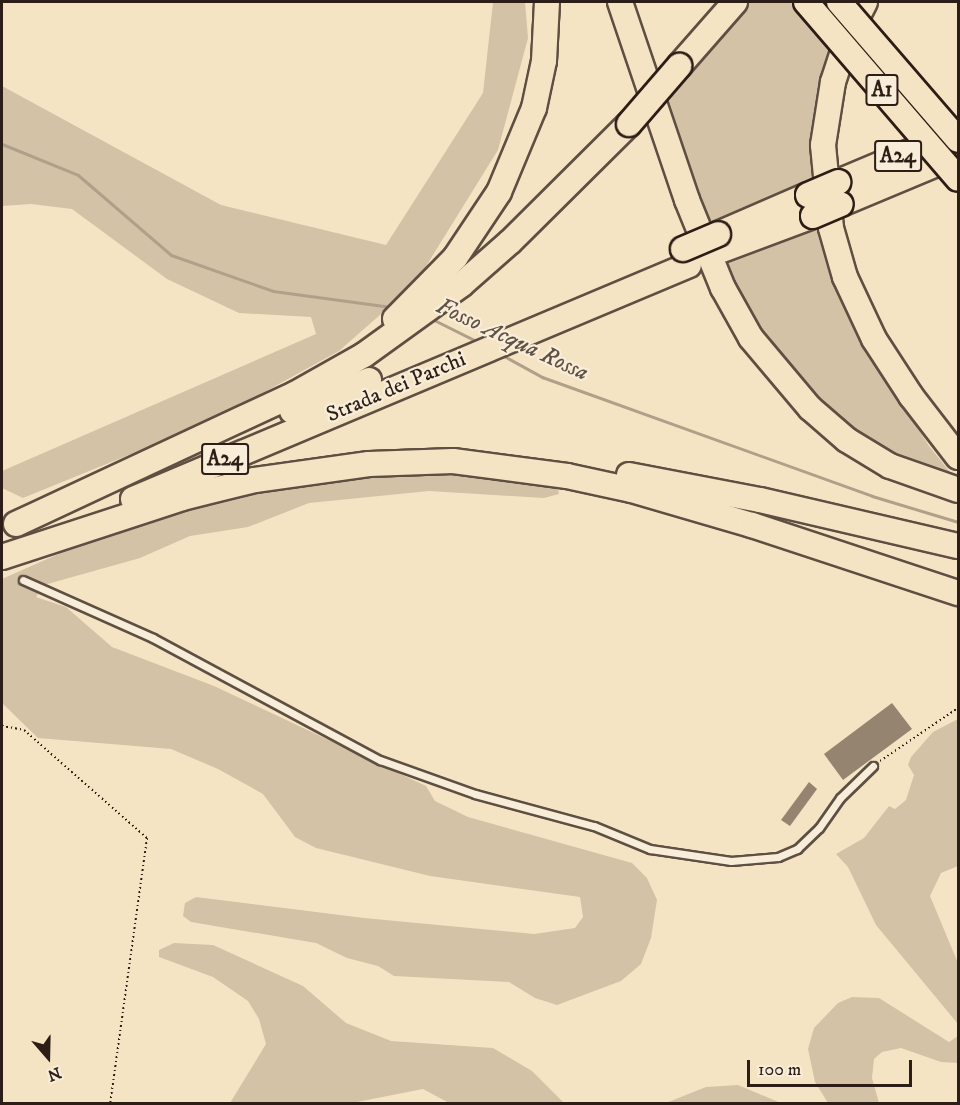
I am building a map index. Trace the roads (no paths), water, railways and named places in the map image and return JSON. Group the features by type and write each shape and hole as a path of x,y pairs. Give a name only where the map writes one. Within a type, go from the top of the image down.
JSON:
{"highway":[{"path":"399,324 413,302 477,228 517,152 534,108 544,61 547,2"},
{"path":"620,2 687,200 723,288 751,338 810,408 847,440 890,466 958,490"},
{"path":"9,527 311,386 399,324 461,285 555,199 629,124 735,2"},
{"name":"A1","path":"806,2 958,179"},
{"name":"A1","path":"839,2 958,140"},
{"path":"865,2 849,33 833,81 823,146 831,228 845,277 874,339 911,396 957,456"},
{"name":"Strada dei Parchi","path":"2,556 446,357 901,167 958,132"},
{"name":"Strada dei Parchi","path":"901,167 958,155"},
{"name":"Strada dei Parchi","path":"9,527 446,357"},
{"path":"2,556 182,498 238,484 369,464 453,461 528,462 644,477 958,546"},
{"path":"453,461 567,476 632,490 764,528 958,593"}],"lane":[{"path":"901,167 958,126"},
{"path":"901,167 958,160"},
{"path":"23,580 153,638 380,760 475,794 594,826 668,853 731,861 778,857 797,849 873,766"}],"waterway":[{"name":"Fosso Acqua Rossa","path":"2,144 78,175 171,255 273,291 391,307"},
{"name":"Fosso Acqua Rossa","path":"432,319 480,343"},
{"name":"Fosso Acqua Rossa","path":"502,355 542,377 872,496 958,522"}]}
